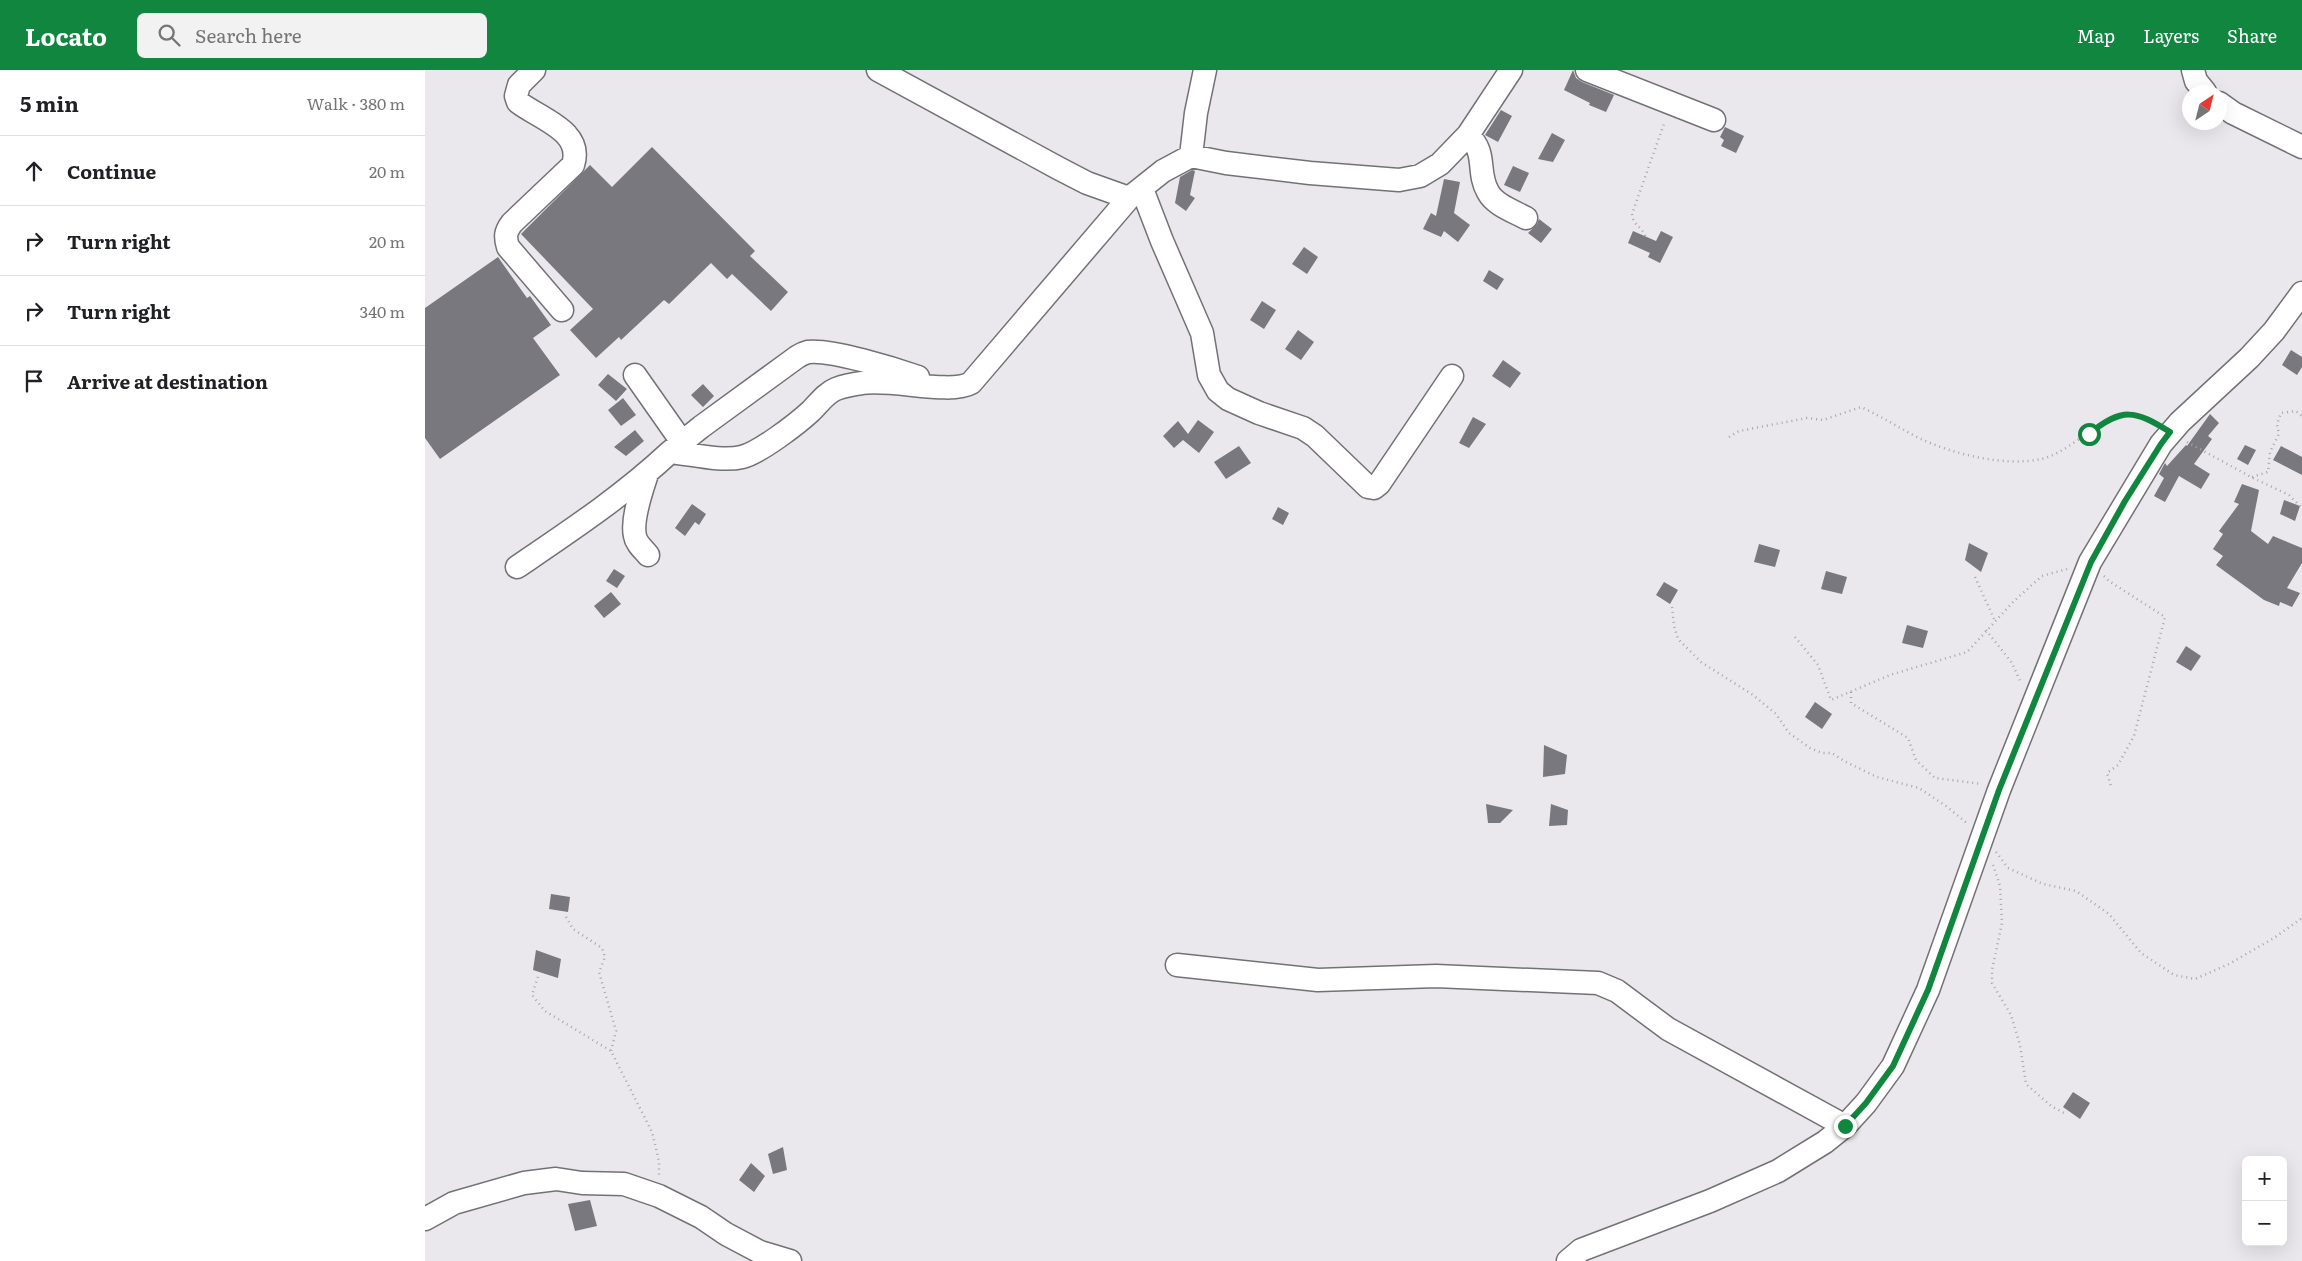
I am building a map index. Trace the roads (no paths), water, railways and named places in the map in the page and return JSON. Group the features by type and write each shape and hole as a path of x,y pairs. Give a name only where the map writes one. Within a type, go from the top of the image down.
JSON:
{"street":[{"path":"534,70 519,85 516,96 518,102 567,134 576,150 576,156 573,165 512,223 506,231 505,239 507,247 561,310"},
{"path":"878,70 1087,183 1135,194 1162,241 1202,333 1209,375 1218,391 1228,399 1259,414 1303,428 1315,436 1367,487 1374,488 1379,484 1452,376"},
{"path":"1191,156 1196,113 1205,70"},
{"path":"635,375 676,447 726,458 741,458 765,447 810,412 821,399 835,389 864,382 902,383 953,388 964,387 977,377 1135,194 1163,171 1191,156 1226,163 1310,173 1399,180 1420,176 1440,164 1468,135 1511,70"},
{"path":"1587,70 1714,120"},
{"path":"2193,70 2199,85"},
{"path":"2227,109 2302,147"},
{"path":"1468,135 1479,148 1483,182 1488,193 1498,203 1525,218"},
{"path":"1568,1261 1581,1250 1710,1201 1778,1171 1825,1142 1845,1126 1866,1103 1893,1066 1928,990 2001,786 2091,562 2125,501 2170,432 2249,358 2274,331 2302,293"},
{"path":"517,567 581,524 647,474 676,447 797,357 808,352 823,353 887,366 953,388"},
{"path":"647,474 634,528 638,543 648,555"},
{"path":"1177,965 1318,980 1436,976 1598,983 1617,991 1668,1029 1845,1126"},
{"path":"425,1219 454,1203 524,1183 556,1179 582,1183 624,1184 659,1196 701,1217 726,1234 760,1252 790,1261"}]}
